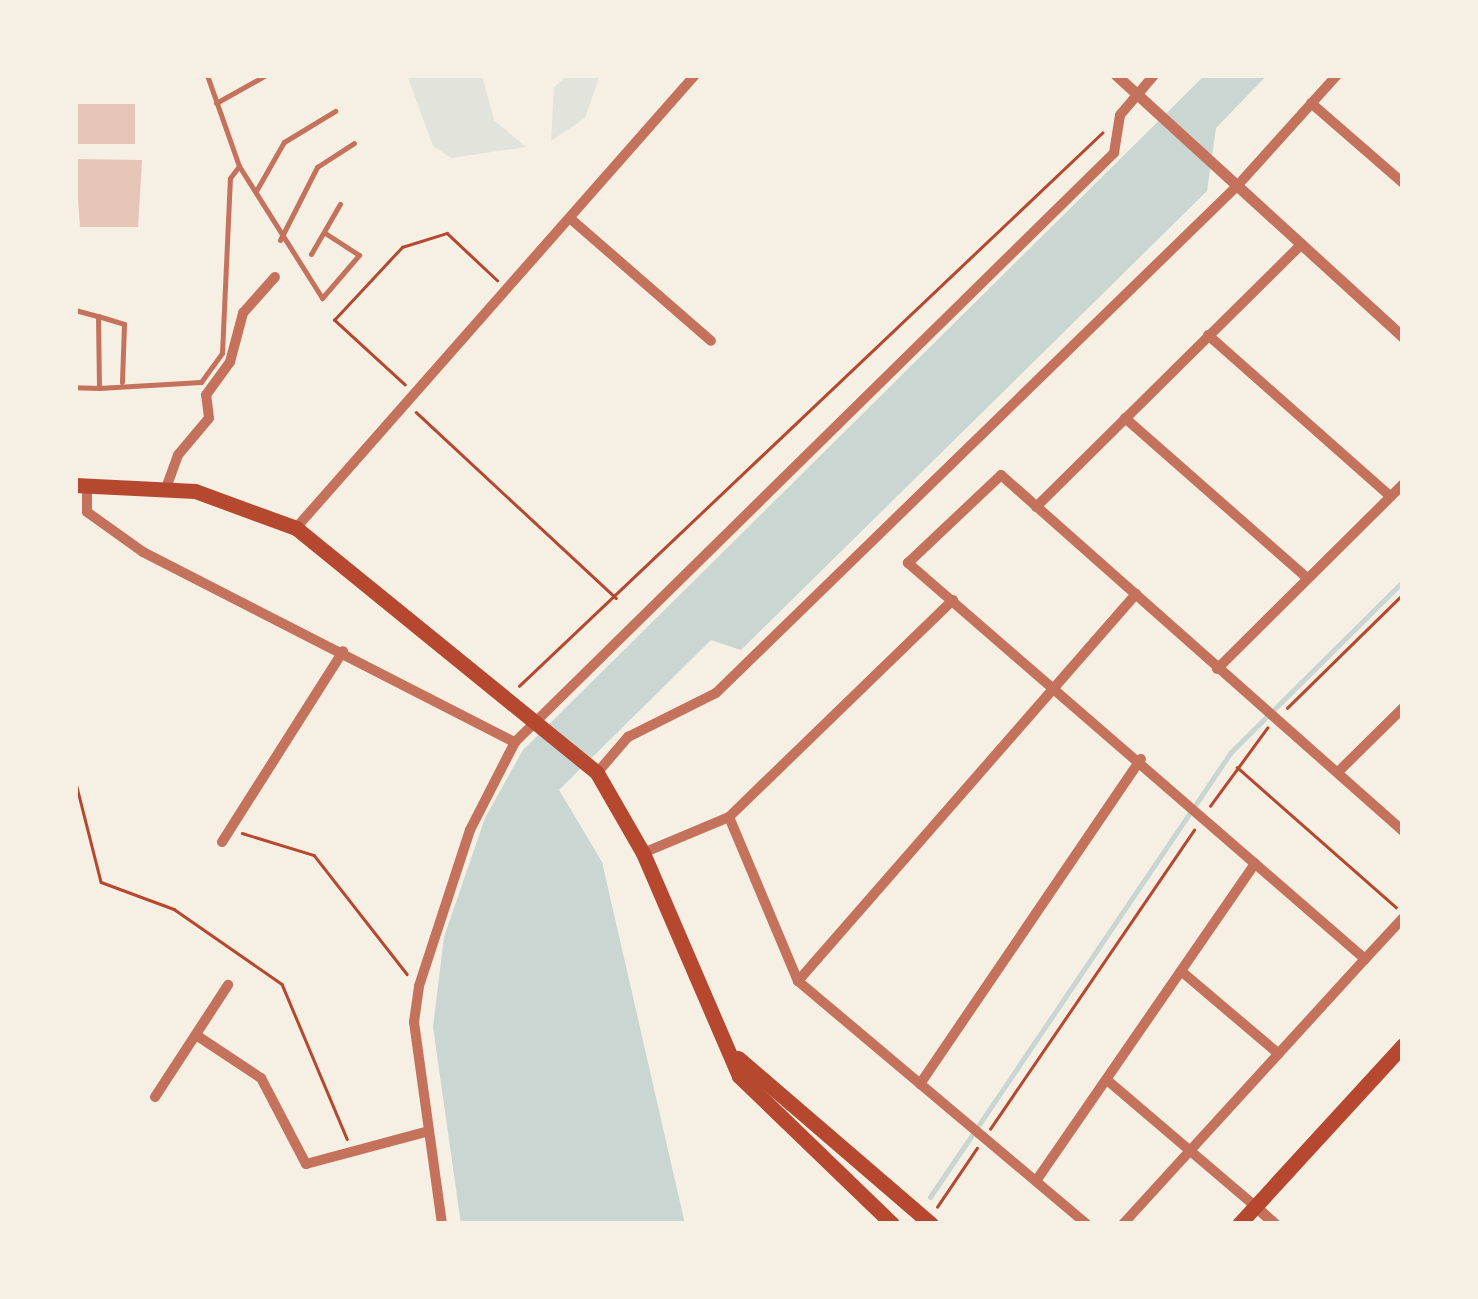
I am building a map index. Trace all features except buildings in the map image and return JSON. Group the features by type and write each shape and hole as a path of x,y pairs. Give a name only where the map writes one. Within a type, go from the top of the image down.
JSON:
{"main road":[{"path":"81,485 166,488 226,499 296,528 594,770 644,853 724,1039 757,1102 892,1224"},
{"path":"724,1039 769,1093 932,1218"},
{"path":"1239,1224 1403,1045"}],"street":[{"path":"296,528 572,220 695,75"},
{"path":"1116,75 1403,337"},
{"path":"442,1224 419,986 470,830 515,742 1114,153 1118,127 1154,75"},
{"path":"594,770 628,737 716,692 1238,185 1337,75"},
{"path":"1311,103 1403,183"},
{"path":"572,220 712,341"},
{"path":"1036,507 1302,244"},
{"path":"166,488 209,418 206,395 230,362 242,314 275,277"},
{"path":"1208,336 1390,496"},
{"path":"1125,418 1306,578"},
{"path":"1365,959 1141,759 908,563 1001,475 1403,831"},
{"path":"1217,669 1403,484"},
{"path":"81,485 87,512 143,552 515,742"},
{"path":"798,981 1136,594"},
{"path":"644,853 729,817 952,600"},
{"path":"222,842 342,651"},
{"path":"1338,772 1403,708"},
{"path":"920,1084 1141,759"},
{"path":"729,817 798,981 1088,1224"},
{"path":"1036,1181 1255,862"},
{"path":"1123,1224 1403,916"},
{"path":"1181,971 1280,1054"},
{"path":"155,1097 228,986"},
{"path":"196,1035 261,1078 306,1164 430,1131"},
{"path":"1107,1080 1275,1224"}],"lane":[{"path":"207,75 239,166 280,240 322,298 359,255 325,233"},
{"path":"216,103 266,75"},
{"path":"256,191 284,142 335,111"},
{"path":"280,240 317,166 354,143"},
{"path":"75,387 201,382 222,352 230,178 239,166"},
{"path":"311,254 340,204"},
{"path":"75,310 124,324 122,383"},
{"path":"98,316 98,388"}],"path":[{"path":"506,697 616,599 1097,134 1118,127"},
{"path":"414,394 334,320 385,264 410,243 447,233 508,290"},
{"path":"405,403 616,599"},
{"path":"932,1218 1236,766 1276,719 1403,594"},
{"path":"1236,766 1403,916"},
{"path":"75,779 102,882 174,910 282,984 353,1154"},
{"path":"231,830 314,855 419,986"}],"shaded area":[{"path":"407,75 482,75 494,120 526,147 451,158 433,146"},
{"path":"567,75 600,75 585,118 551,141 554,88"},
{"path":"1205,75 1267,75 1216,128 1207,191 741,650 711,640 559,790 602,862 685,1224 461,1224 433,1027 444,937 485,818 523,750"}],"waterway":[{"path":"930,1197 1231,752 1403,581"}]}
